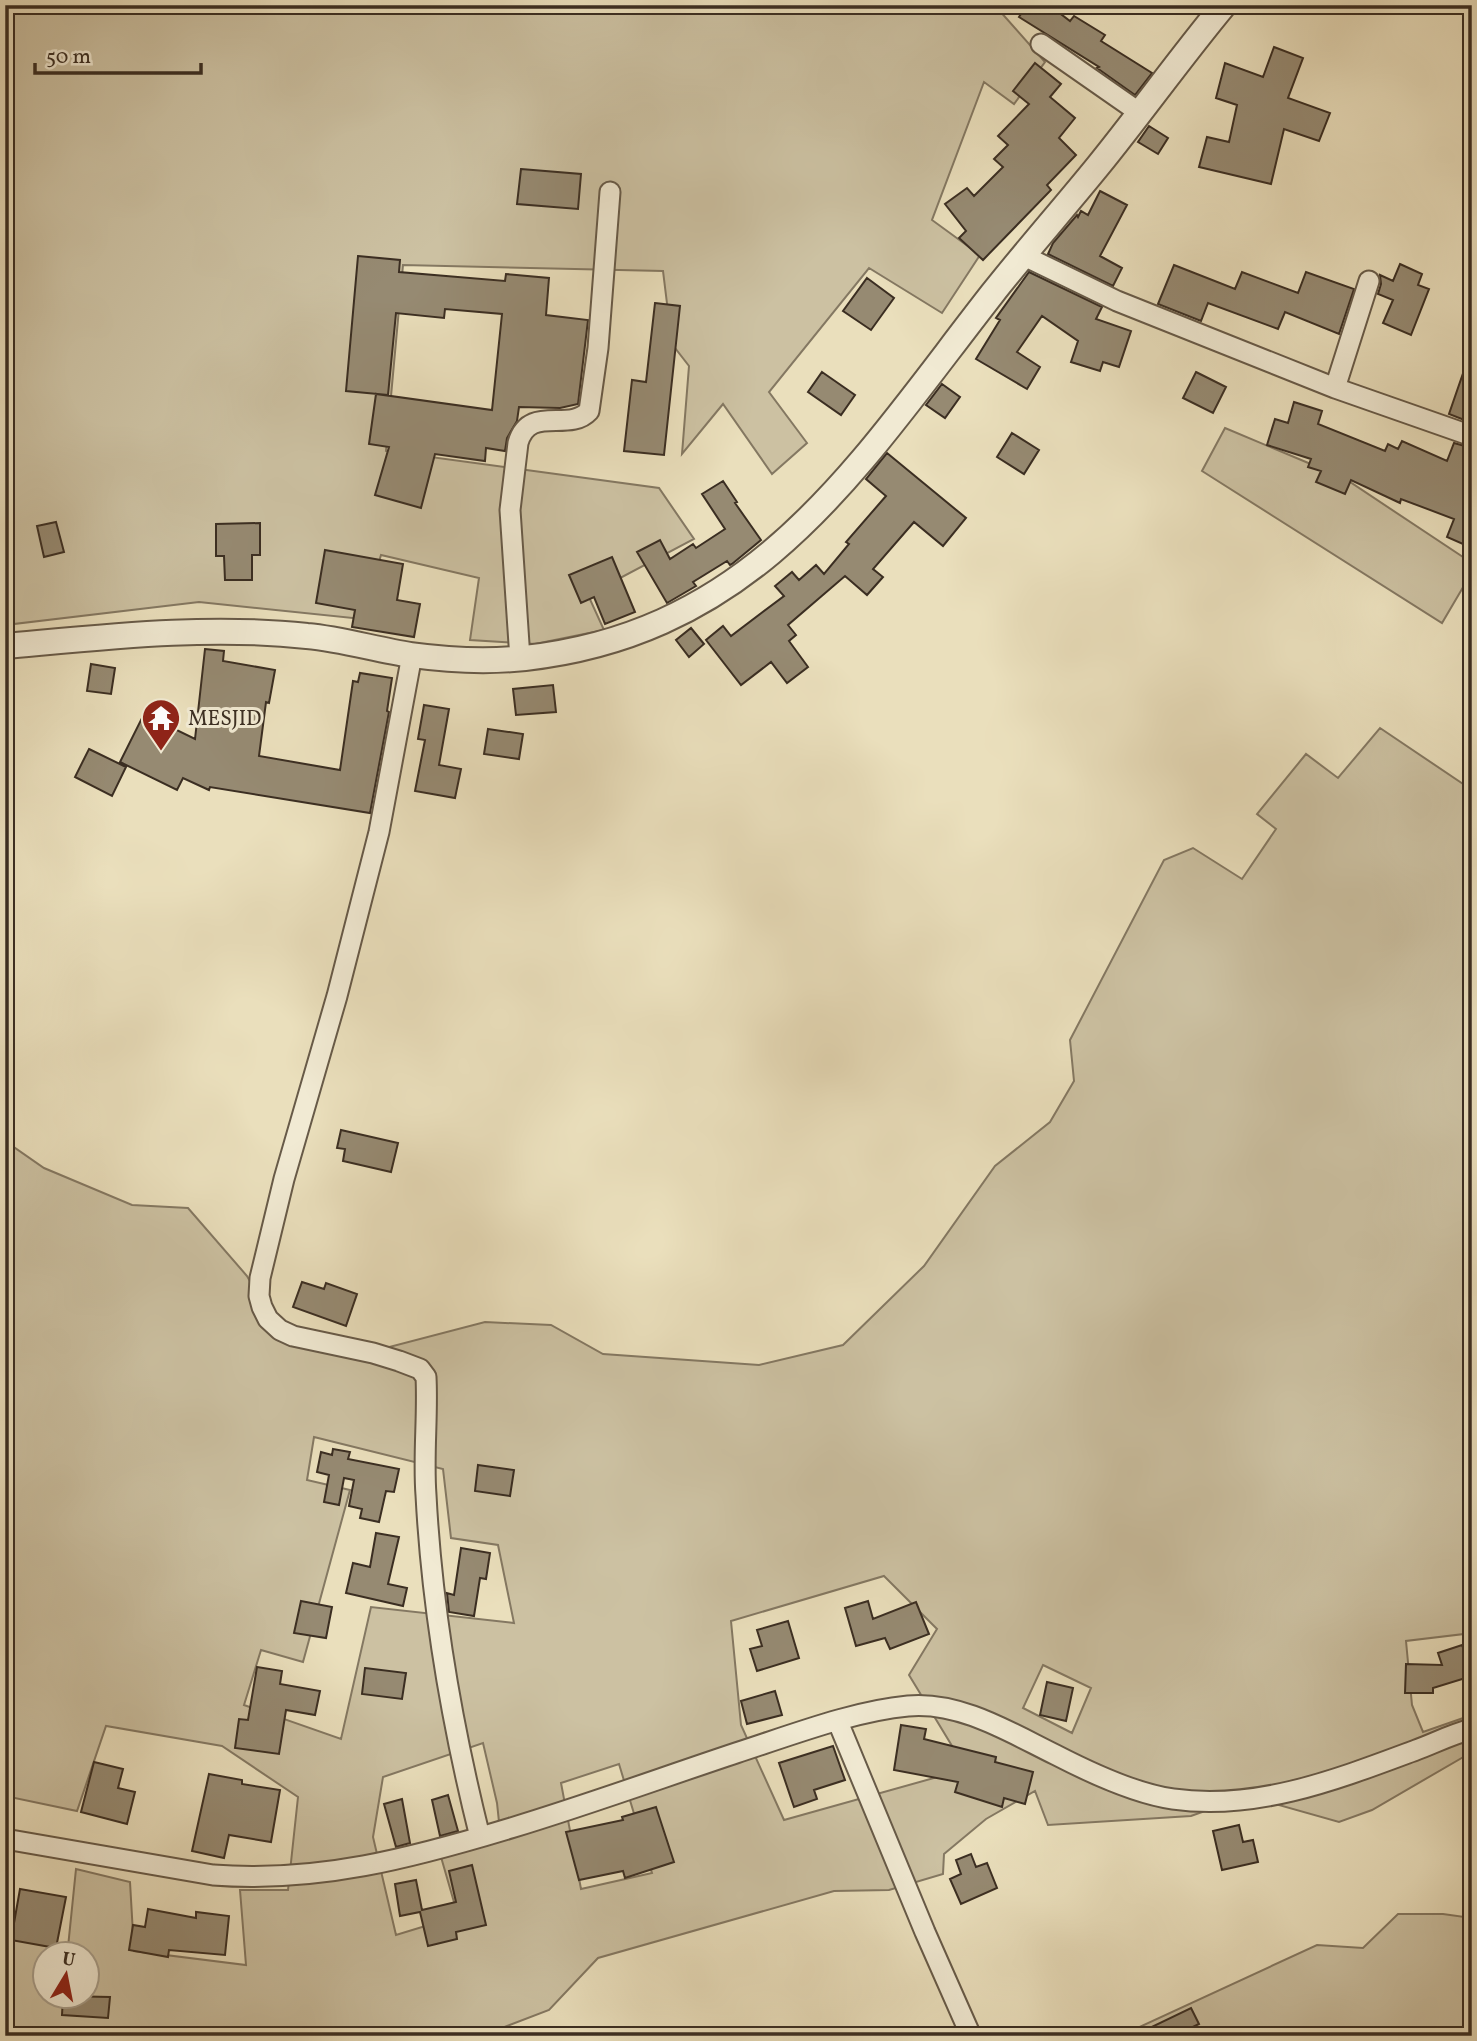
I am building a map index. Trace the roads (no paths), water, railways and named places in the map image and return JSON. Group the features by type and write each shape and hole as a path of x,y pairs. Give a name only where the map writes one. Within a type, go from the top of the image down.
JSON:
{"street":[{"path":"5,646 165,633 230,631 311,636 412,655 520,659 615,640 656,625 697,605 778,548 804,525 846,480 1224,5"},
{"path":"1041,44 1140,113"},
{"path":"520,659 510,510 518,443 520,433 538,422 580,419 589,411 598,348 610,192"},
{"path":"1023,255 1117,301 1335,388 1472,436"},
{"path":"1335,388 1369,281"},
{"path":"412,655 379,832 337,996 284,1179 260,1278 259,1296 261,1307 268,1319 280,1330 293,1336 399,1361 420,1369 426,1377 426,1494 436,1607 462,1766 480,1837"},
{"path":"5,1839 213,1875 248,1878 299,1876 351,1869 443,1849 838,1722 904,1706 941,1707 995,1725 1135,1789 1171,1799 1224,1802 1284,1793 1344,1775 1472,1729"},
{"path":"838,1722 971,2036"}],"place":[{"name":"MESJID","path":"161,752"}]}
